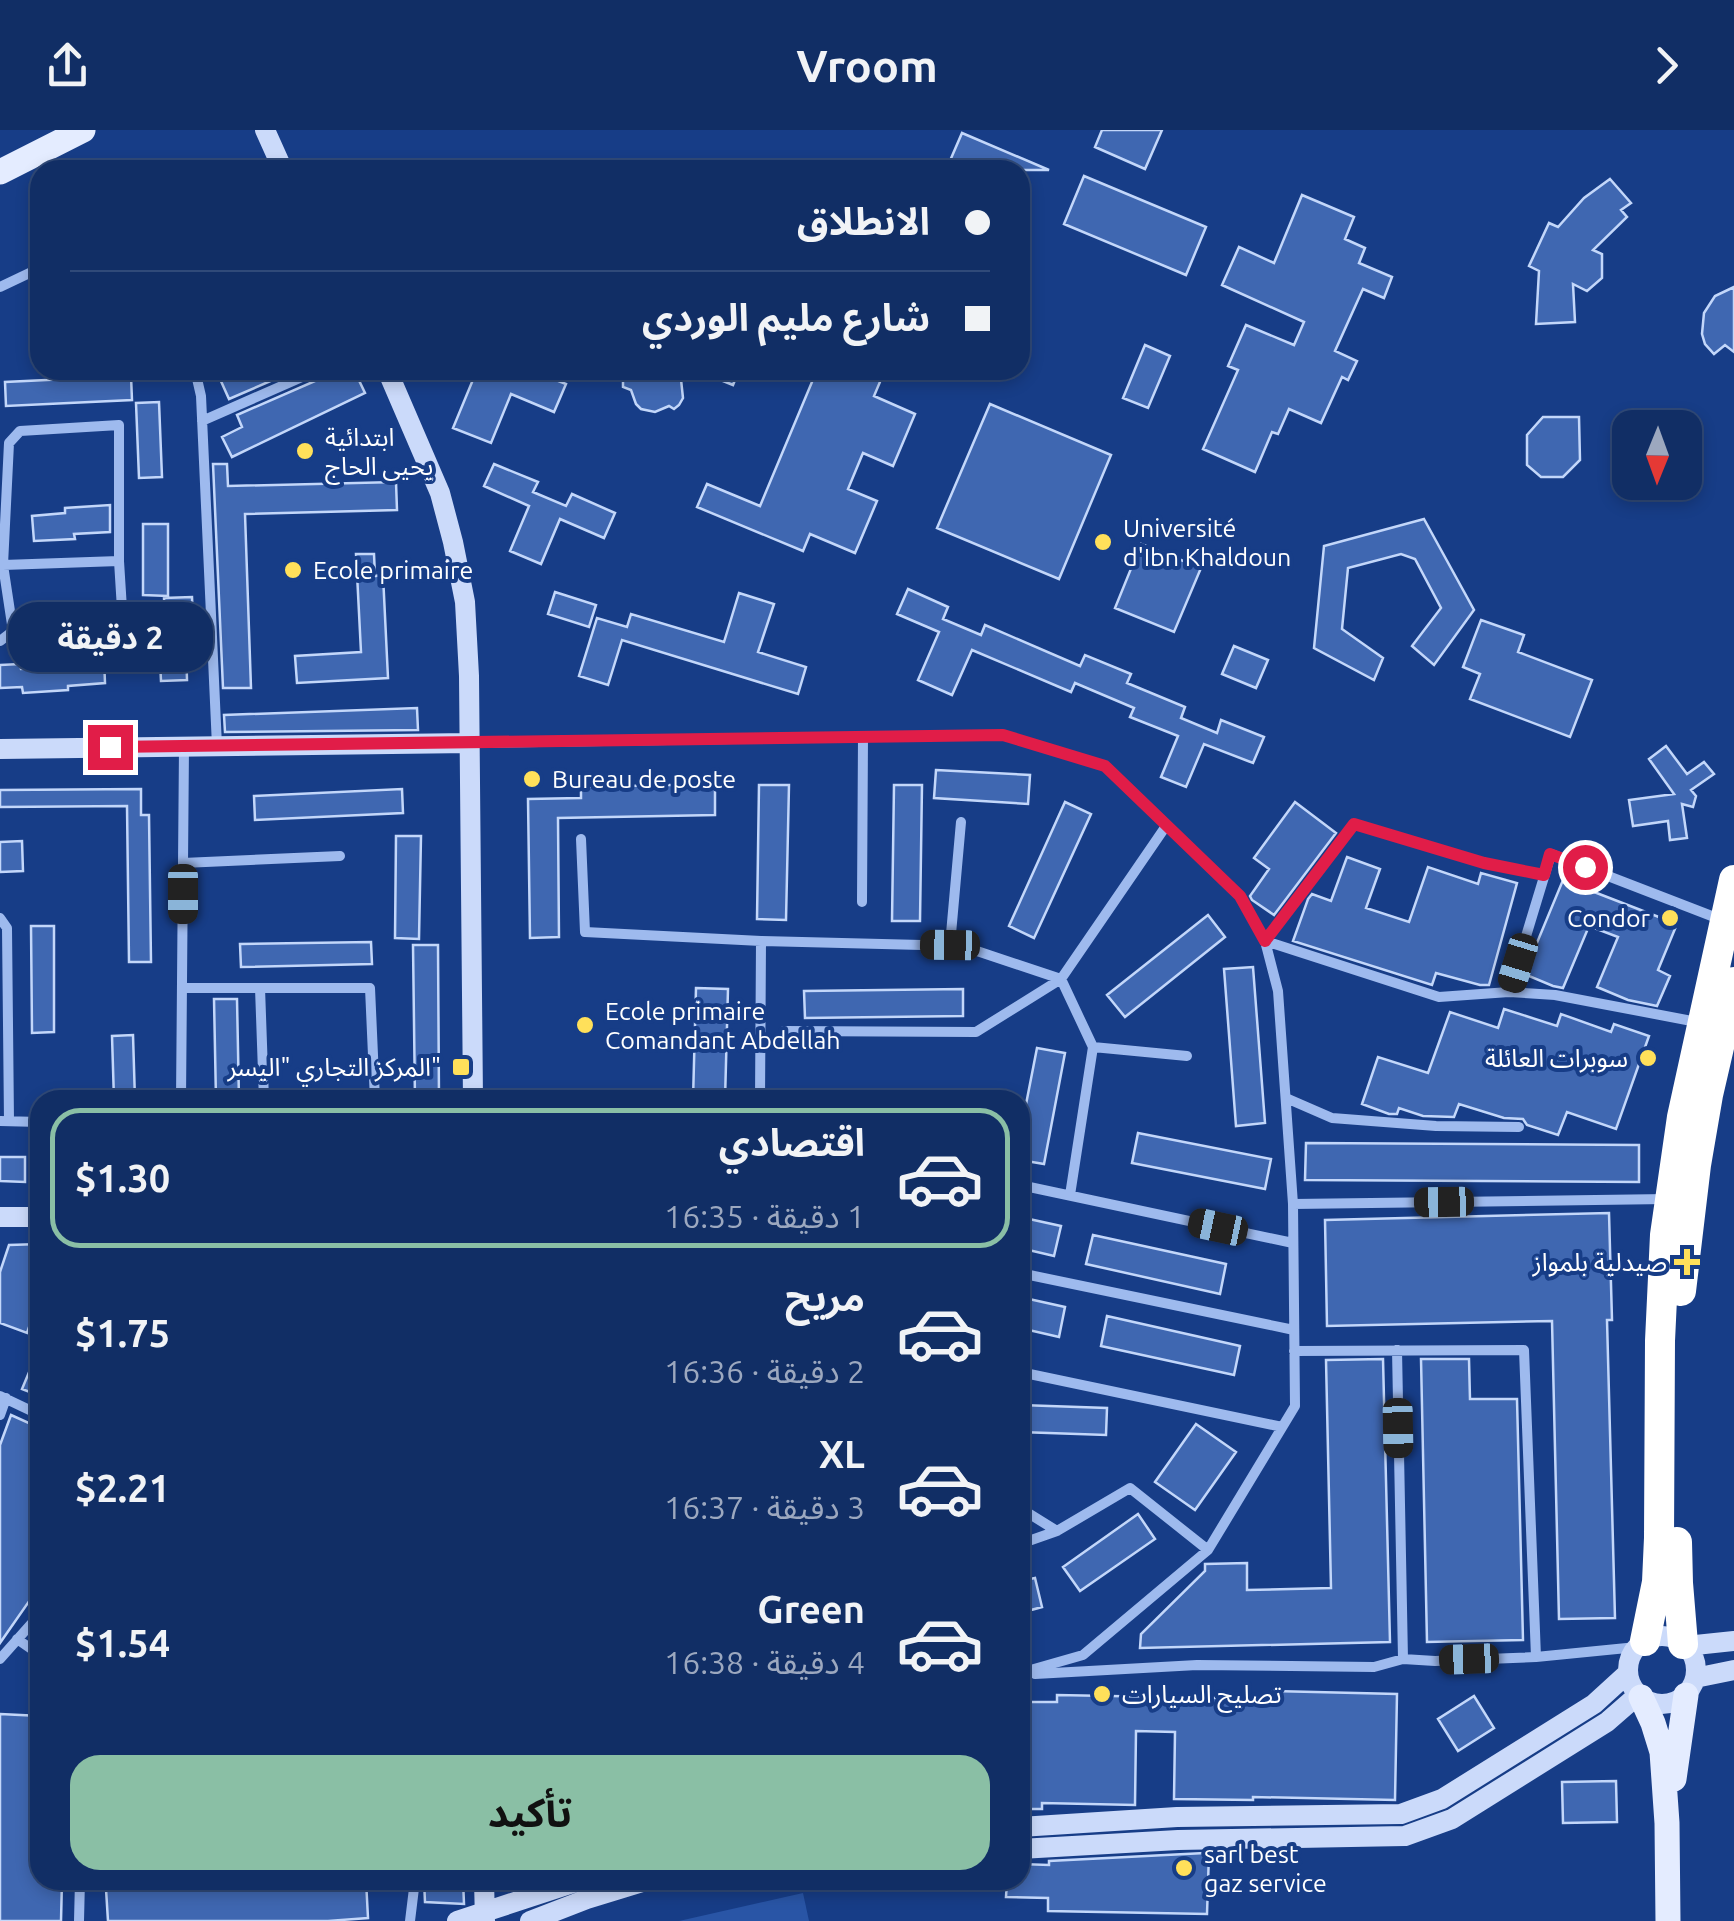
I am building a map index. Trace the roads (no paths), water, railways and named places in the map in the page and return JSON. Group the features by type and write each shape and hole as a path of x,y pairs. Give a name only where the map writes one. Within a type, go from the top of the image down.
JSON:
{"highway":[{"path":"1641,1644 1656,1582 1659,1538 1664,1235 1682,1116 1734,880"},
{"path":"1684,1645 1678,1583 1678,1316 1696,1165 1734,982"}],"main road":[{"path":"0,172 83,130"},
{"path":"1667,1824 1690,1686"},
{"path":"1640,1696 1662,1752 1668,1921"}],"street":[{"path":"265,130 279,160"},
{"path":"0,287 30,273"},
{"path":"197,380 201,396 217,746"},
{"path":"202,421 295,380"},
{"path":"391,380 440,493 465,602 473,1090"},
{"path":"0,641 13,631 123,624 119,425 20,431 9,443 3,565 13,631"},
{"path":"3,565 119,560"},
{"path":"0,749 1003,735 1105,766 1240,896 1265,941 1278,991 1293,1204 1294,1406 1208,1550 1082,1655 1030,1671"},
{"path":"862,902 863,737"},
{"path":"180,1090 184,746"},
{"path":"950,945 961,822"},
{"path":"1265,941 1354,824 1484,863 1544,875"},
{"path":"784,1030 976,1032 1060,979 1166,826"},
{"path":"580,839 585,932 962,946 1060,979 1093,1047 1070,1195"},
{"path":"1509,992 1550,854 1723,921"},
{"path":"183,862 340,856"},
{"path":"0,918 8,928 4,1121 30,1122"},
{"path":"760,1090 761,941"},
{"path":"1265,941 1439,997 1509,992 1555,995 1701,1022"},
{"path":"182,988 370,988 375,1090"},
{"path":"260,988 264,1090"},
{"path":"1093,1047 1187,1056"},
{"path":"1286,1098 1332,1118 1519,1127"},
{"path":"1030,1187 1293,1242"},
{"path":"1293,1204 1669,1199"},
{"path":"0,1217 30,1217"},
{"path":"1030,1275 1294,1330"},
{"path":"1397,1350 1403,1659"},
{"path":"1294,1351 1524,1350 1536,1657"},
{"path":"1030,1374 1282,1427"},
{"path":"0,1415 3,1397 30,1410"},
{"path":"1030,1540 1057,1531 1130,1488 1208,1550"},
{"path":"1030,1514 1057,1531"},
{"path":"0,1659 30,1625"},
{"path":"1030,1673 1197,1665 1374,1667 1403,1659 1536,1657 1641,1644 1664,1636 1684,1645 1734,1641"},
{"path":"17,1639 30,1648"},
{"path":"1641,1644 1632,1654 1628,1673 1640,1696 1650,1702 1669,1704 1690,1686 1734,1670"},
{"path":"1684,1645 1694,1659 1690,1686"},
{"path":"1030,1826 1178,1817 1401,1814 1442,1799 1594,1704 1628,1673"},
{"path":"1030,1848 1178,1840 1404,1836 1452,1818 1606,1722 1640,1696"},
{"path":"1442,1799 1452,1818"},
{"path":"79,1921 80,1890"},
{"path":"410,1921 414,1890"},
{"path":"484,1890 485,1917"},
{"path":"457,1921 485,1917 556,1890"},
{"path":"530,1921 615,1890"}],"place":[{"name":"ابتدائية يحيى الحاج","path":"305,451"},
{"name":"Université d'Ibn Khaldoun","path":"1103,542"},
{"name":"Ecole primaire","path":"293,570"},
{"name":"Bureau de poste","path":"532,779"},
{"name":"Condor","path":"1670,918"},
{"name":"Ecole primaire Comandant Abdellah","path":"585,1025"},
{"name":"سوبرات العائلة","path":"1648,1058"},
{"name":"المركز التجاري \"اليسر\"","path":"461,1067"},
{"name":"صيدلية بلمواز","path":"1687,1262"},
{"name":"تصليح السيارات","path":"1102,1694"},
{"name":"sarl best gaz service","path":"1184,1868"}]}
